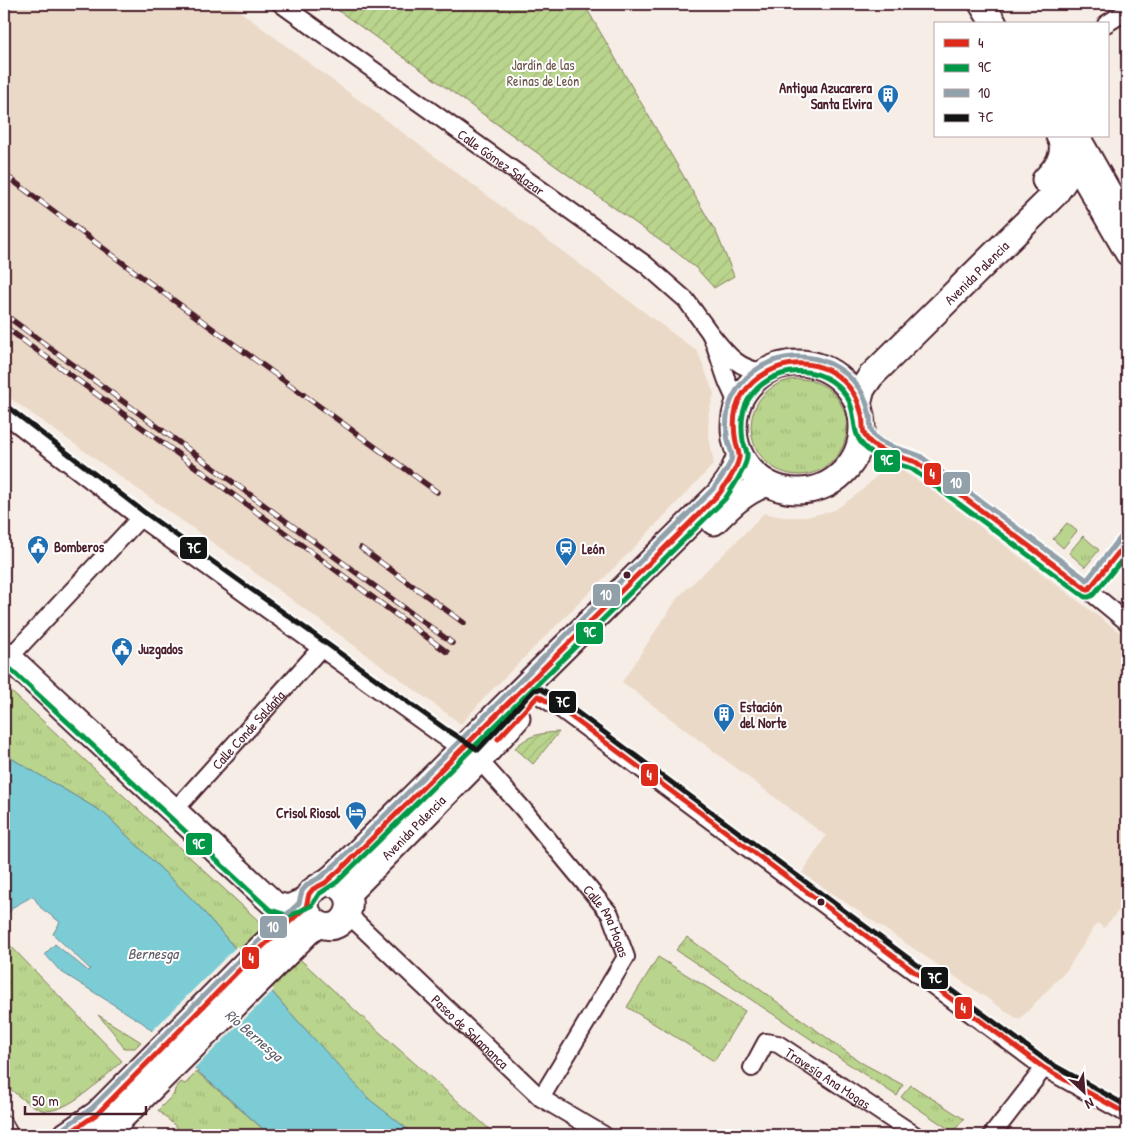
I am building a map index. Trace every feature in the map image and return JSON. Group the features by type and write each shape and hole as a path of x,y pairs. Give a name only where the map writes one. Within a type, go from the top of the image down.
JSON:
{"main road":[{"path":"982,4 993,22"},
{"path":"1001,4 1012,22"},
{"name":"Avenida Palencia","path":"834,373 847,370 864,361 1053,172 1060,161 1069,138"},
{"path":"1070,138 1127,222"},
{"name":"Avenida Palencia","path":"858,404 862,389 871,376 1055,194 1076,164 1082,150 1070,138"},
{"path":"1076,164 1127,254"},
{"path":"1055,194 1069,190 1081,190 1092,193"},
{"path":"799,362 818,365 834,373 848,387 862,415 863,434 856,456 845,470 831,482 814,489 796,491 765,484 749,469 740,456 734,438 734,420 738,403 744,391 753,380 781,364 799,362"},
{"path":"532,692 719,494 730,478 740,456"},
{"path":"532,692 736,500 751,490 765,484"},
{"path":"6,655 275,905 311,910"},
{"name":"Avenida Palencia","path":"311,910 326,926 340,923 340,896 532,692"},
{"name":"Avenida Palencia","path":"104,1135 160,1065 271,949 308,932 313,889 340,896"},
{"path":"271,949 275,905"},
{"name":"Avenida Palencia","path":"66,1135 97,1114 160,1065"}],"street":[{"name":"Calle Gómez Salazar","path":"281,4 645,264 686,300 724,351 738,364 748,369 764,372"},
{"path":"1108,23 1127,11"},
{"name":"Calle Gómez Salazar","path":"710,333 730,391 738,403"},
{"path":"5,417 140,518 471,755"},
{"path":"863,434 876,448 886,454 900,456 916,462 1088,590 1127,622"},
{"path":"6,655 140,518"},
{"path":"1088,590 1127,542"},
{"name":"Calle Conde Saldaña","path":"174,810 321,648"},
{"path":"532,692 562,710 1044,1068 1127,1114"},
{"name":"Calle Ana Mogas","path":"471,755 523,809 610,914 626,957 541,1098"},
{"name":"Paseo de Salamanca","path":"340,896 357,923 541,1098 604,1135"},
{"name":"Travesía Ana Mogas","path":"752,1068 766,1042 778,1044 915,1135"},
{"path":"992,1135 1044,1068"},
{"path":"4,1124 10,1135"}],"shaded area":[{"path":"4,4 230,4 698,352 714,394 709,412 708,431 714,464 626,556 486,696 461,724 247,567 4,394"},
{"path":"897,468 924,484 1127,638 1127,901 1104,928 1097,923 1067,970 1019,1020 802,873 826,836 622,682 678,597 764,513 783,517 806,517 835,510 860,492 882,471"}],"green space":[{"name":"Jardín de las Reinas de León","path":"329,4 584,4 717,234 734,276 714,288 697,269 676,252"},
{"path":"799,379 817,382 833,393 844,409 847,427 844,445 833,461 817,472 799,475 781,472 765,461 754,445 751,427 754,409 765,393 781,382"},
{"path":"1067,523 1077,531 1063,548 1053,539"},
{"path":"1083,536 1099,550 1085,567 1069,553"},
{"path":"4,685 359,1014 496,1135 415,1135 369,1100 286,1008 198,905 104,813 4,754"},
{"path":"559,732 533,764 515,748 525,740 535,736"},
{"path":"687,937 862,1063 903,1085 897,1096 676,950"},
{"path":"4,939 122,1061 85,1093 62,1107 51,1110 37,1108 4,1083"},
{"path":"658,957 745,1011 714,1061 627,1007"},
{"path":"98,1015 141,1042 135,1048 124,1048"},
{"path":"197,1072 270,1135 185,1135 158,1110 174,1094 175,1089 181,1082 185,1084"},
{"path":"911,1085 964,1119 953,1132 901,1097"}],"water":[{"name":"Bernesga","path":"4,754 104,813 198,905 286,1008 369,1099 415,1135 270,1135 143,1023 60,971 45,954 55,944 88,971 90,969 53,934 60,922 41,908 33,896 13,907 9,913 7,911 4,913"}],"pier":[{"path":"237,946 274,990 192,1071 150,1033"}],"railway":[{"path":"4,174 437,492"},
{"path":"4,314 452,643"},
{"path":"4,326 447,652"},
{"path":"361,548 464,623"}],"transit line":[{"name":"10","path":"62,1129 92,1108 256,943 299,903 302,891 308,884 321,877 339,861 713,489 727,469 732,456 727,429 730,405 735,393 747,378 761,367 777,360 795,357 813,358 830,364 846,374 859,388 864,397 870,416 871,429 875,437 886,444 920,456 1087,580 1121,537"},
{"name":"4","path":"66,1135 97,1114 261,948 306,907 309,894 313,889 325,883 344,866 719,494 738,463 739,452 734,424 739,400 753,382 767,372 782,366 814,365 829,371 843,380 859,404 864,434 873,445 890,454 916,462 1088,590 1127,542"},
{"name":"9C","path":"4,663 270,910 291,915 311,906 319,894 337,882 725,499 739,478 747,460 742,425 746,405 758,388 770,379 783,374 811,373 825,377 837,385 850,403 856,433 867,449 885,460 912,469 1085,597 1093,595 1127,554"},
{"name":"7C","path":"9,408 144,512 444,728 478,750 534,690 541,689 566,704 1048,1062 1127,1106"},
{"name":"4","path":"498,739 538,696 562,710 1044,1068 1127,1114"}],"place":[{"name":"Antigua Azucarera Santa Elvira","path":"888,114"},
{"name":"Bomberos","path":"38,565"},
{"name":"León","path":"566,567"},
{"name":"Juzgados","path":"122,667"},
{"name":"Estación del Norte","path":"724,733"},
{"name":"Crisol Riosol","path":"356,831"}],"water label":[{"name":"Río Bernesga","path":"254,1035"}]}
